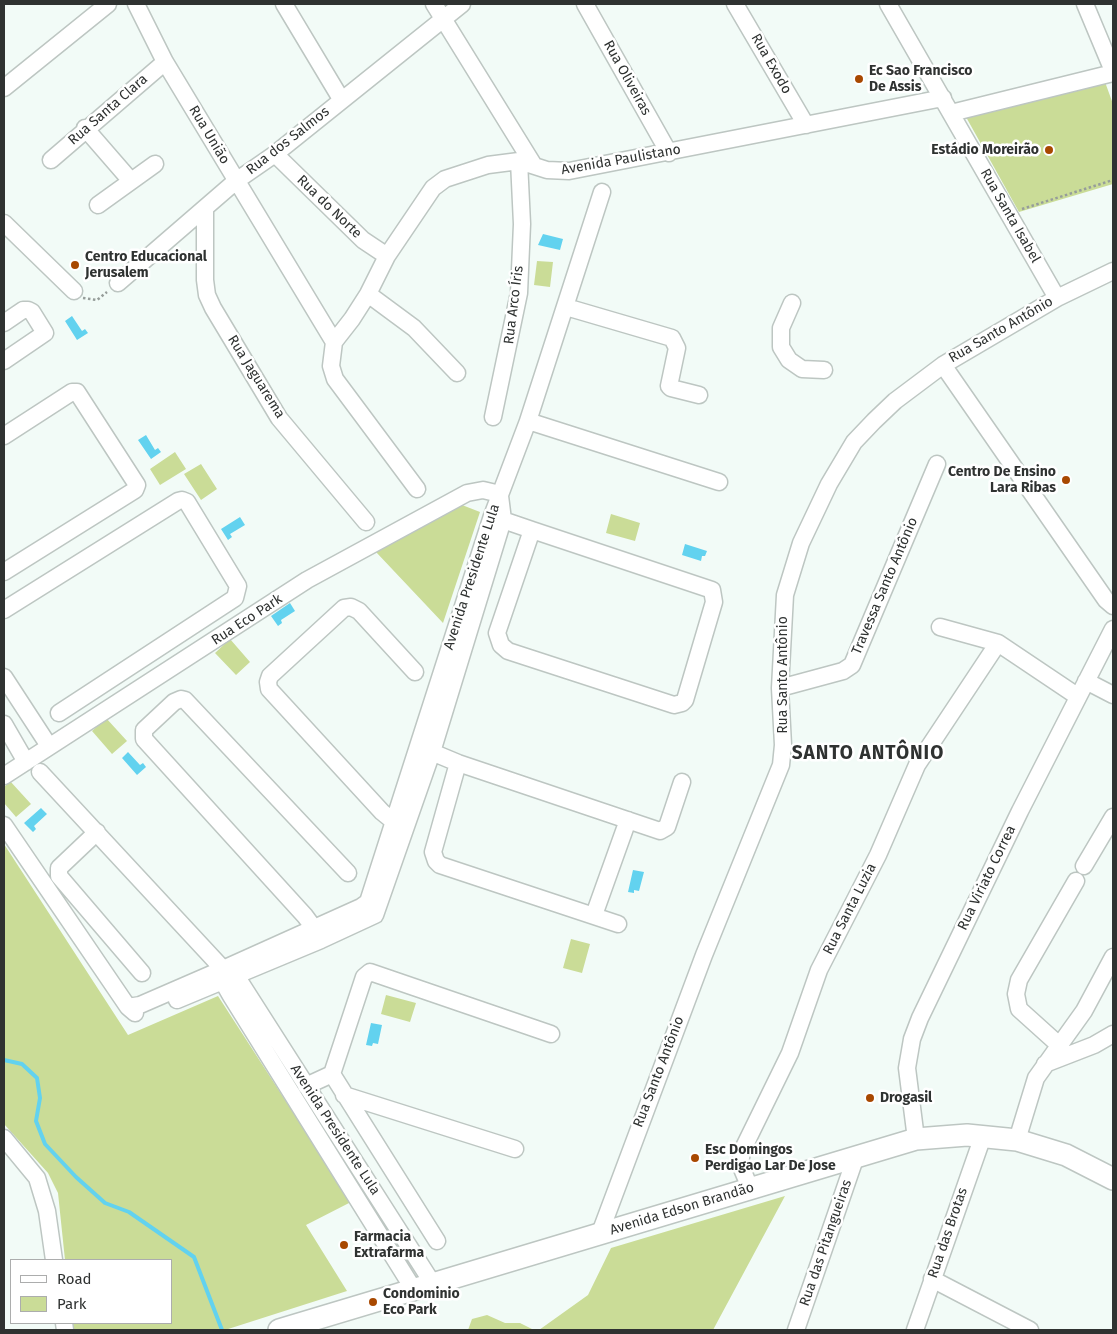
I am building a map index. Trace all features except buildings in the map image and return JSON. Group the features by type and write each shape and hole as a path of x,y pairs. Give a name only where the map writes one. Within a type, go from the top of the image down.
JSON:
{"main road":[{"name":"Avenida Edson Brandão","path":"279,1330 916,1139 952,1135 1017,1140 1059,1152 1113,1179"}],"street":[{"path":"4,88 108,4"},
{"name":"Rua União","path":"136,4 165,62 334,342"},
{"path":"284,4 342,98"},
{"name":"Rua Arco Íris","path":"434,4 526,162 519,293 493,417"},
{"name":"Rua dos Salmos","path":"118,283 236,181 275,154 342,98 462,4"},
{"name":"Rua Oliveiras","path":"585,4 669,153"},
{"name":"Rua Exodo","path":"735,4 806,125"},
{"name":"Rua Santa Isabel","path":"888,4 1057,298"},
{"path":"951,113 1113,72 1085,4"},
{"name":"Rua Santa Clara","path":"51,160 85,128 165,62"},
{"name":"Avenida Paulistano","path":"417,489 335,380 331,366 334,342 368,294 387,256 425,196 433,188 445,180 488,165 526,162 558,172 669,153 943,98"},
{"path":"85,128 131,180"},
{"name":"Rua do Norte","path":"275,154 363,240 387,256"},
{"path":"98,205 155,164"},
{"path":"500,494 528,421 602,192"},
{"name":"Rua Jaguarema","path":"205,209 205,280 207,295 280,418 366,522"},
{"path":"4,224 74,291"},
{"name":"Rua Santo Antônio","path":"600,1233 700,964 778,774 783,745 780,688 785,595 798,551 813,516 854,442 895,401 943,365 1057,298 1113,271"},
{"path":"368,294 414,328 457,373"},
{"path":"792,304 781,328 781,347 789,360 802,369 824,370"},
{"path":"566,307 672,338 677,348 669,386 700,395"},
{"path":"4,323 23,310 28,310 32,312 45,334 4,361"},
{"path":"943,365 1106,600 1113,606"},
{"path":"4,436 72,392 77,392 137,485 135,490 4,572"},
{"path":"528,421 719,482"},
{"name":"Travessa Santo Antônio","path":"780,688 843,671 852,665 936,464"},
{"name":"Rua Eco Park","path":"4,776 307,580 467,493 483,490 500,494"},
{"name":"Avenida Presidente Lula","path":"4,825 128,1007 134,1012 142,1014 318,934 375,915 400,824 498,518 500,494"},
{"path":"4,610 182,500 187,502 238,586 235,598 58,713"},
{"path":"498,518 712,590 714,602 682,704 674,705 508,651 500,645 497,633 532,530"},
{"path":"400,824 269,689 268,682 270,676 344,608 352,607 359,611 415,672"},
{"path":"940,627 998,643 1077,696"},
{"name":"Rua Viriato Correa","path":"916,1139 907,1068 912,1039 920,1018 1077,696 1113,629"},
{"name":"Rua Santa Luzia","path":"750,1188 740,1164 742,1151 790,1053 806,1004 823,962 878,855 917,765 998,643"},
{"path":"4,677 49,746"},
{"path":"1086,680 1113,695"},
{"path":"318,934 144,739 144,730 174,702 181,699 185,700 348,873"},
{"path":"5,730 26,762"},
{"path":"424,749 458,763 660,831 664,830 682,782"},
{"path":"458,763 433,852 436,861 440,865 618,924"},
{"path":"40,772 228,976"},
{"path":"1084,866 1113,816"},
{"path":"594,915 628,820"},
{"path":"96,832 59,868 59,876 142,973"},
{"path":"1059,1045 1020,1009 1016,994 1019,980 1076,880"},
{"path":"1017,1140 1031,1091 1045,1064 1084,1011 1113,957"},
{"path":"306,1086 332,1074 364,976 370,972 551,1034"},
{"name":"Avenida Presidente Lula","path":"228,976 306,1086 358,1165 423,1287"},
{"name":"Avenida Presidente Lula","path":"228,976 343,1174 423,1287"},
{"path":"1045,1064 1094,1045 1113,1034"},
{"path":"332,1074 436,1241"},
{"path":"344,1095 515,1149"},
{"name":"Rua das Brotas","path":"915,1330 983,1136"},
{"path":"4,1138 37,1178 48,1211 54,1259"},
{"name":"Rua das Pitangueiras","path":"796,1330 856,1156"},
{"path":"343,1174 358,1165"},
{"path":"932,1279 1030,1330"}],"path":[{"path":"1008,213 1113,180"},
{"path":"74,291 82,298 93,301 118,283"}],"green space":[{"name":"Estádio Moreirão","path":"1105,82 1113,104 1113,184 1019,212 966,117"},
{"path":"537,261 553,262 550,287 534,285"},
{"path":"175,452 186,469 160,485 150,469"},
{"path":"201,464 217,489 201,500 184,474"},
{"path":"462,505 480,512 443,623 376,552"},
{"path":"611,514 640,523 635,541 606,533"},
{"path":"230,639 250,662 236,675 215,653"},
{"path":"106,718 127,741 112,754 92,731"},
{"path":"10,781 31,804 16,817 4,803 4,787"},
{"path":"4,844 128,1035 218,996 351,1202 306,1225 347,1291 225,1330 72,1330 71,1324 172,1324 172,1259 65,1259 58,1193 48,1173 4,1124"},
{"path":"571,939 590,944 582,973 563,968"},
{"path":"386,995 416,1003 410,1022 381,1014"},
{"path":"785,1196 713,1330 539,1330 588,1295 611,1248"},
{"path":"487,1315 505,1323 520,1323 534,1330 468,1330 472,1319"}],"water":[{"path":"543,234 563,239 560,250 538,245"},
{"path":"72,316 82,331 85,329 88,333 77,340 65,321"},
{"path":"146,435 155,450 158,448 161,452 151,459 138,440"},
{"path":"240,517 245,525 230,534 232,537 228,540 221,529"},
{"path":"685,544 707,551 705,556 702,556 701,561 682,555"},
{"path":"290,603 295,611 281,620 282,623 278,626 271,616"},
{"path":"128,752 140,765 143,763 146,767 137,775 122,758"},
{"path":"41,808 47,814 34,826 36,829 33,832 24,823"},
{"path":"633,870 644,872 639,891 634,890 634,893 628,892"},
{"path":"371,1023 382,1025 378,1044 373,1043 372,1046 366,1045"}],"waterway":[{"path":"4,1060 22,1064 37,1078 40,1098 36,1121 45,1144 76,1177 105,1203 129,1212 194,1257 222,1330"}],"place":[{"name":"Ec Sao Francisco De Assis","path":"859,79"},
{"name":"Estádio Moreirão","path":"1049,150"},
{"name":"Centro Educacional Jerusalem","path":"75,265"},
{"name":"Centro De Ensino Lara Ribas","path":"1066,480"},
{"name":"Drogasil","path":"870,1098"},
{"name":"Esc Domingos Perdigao Lar De Jose","path":"695,1158"},
{"name":"Farmacia Extrafarma","path":"344,1245"},
{"name":"Condominio Eco Park","path":"373,1302"}],"district":[{"name":"SANTO ANTÔNIO","path":"868,754"}]}
